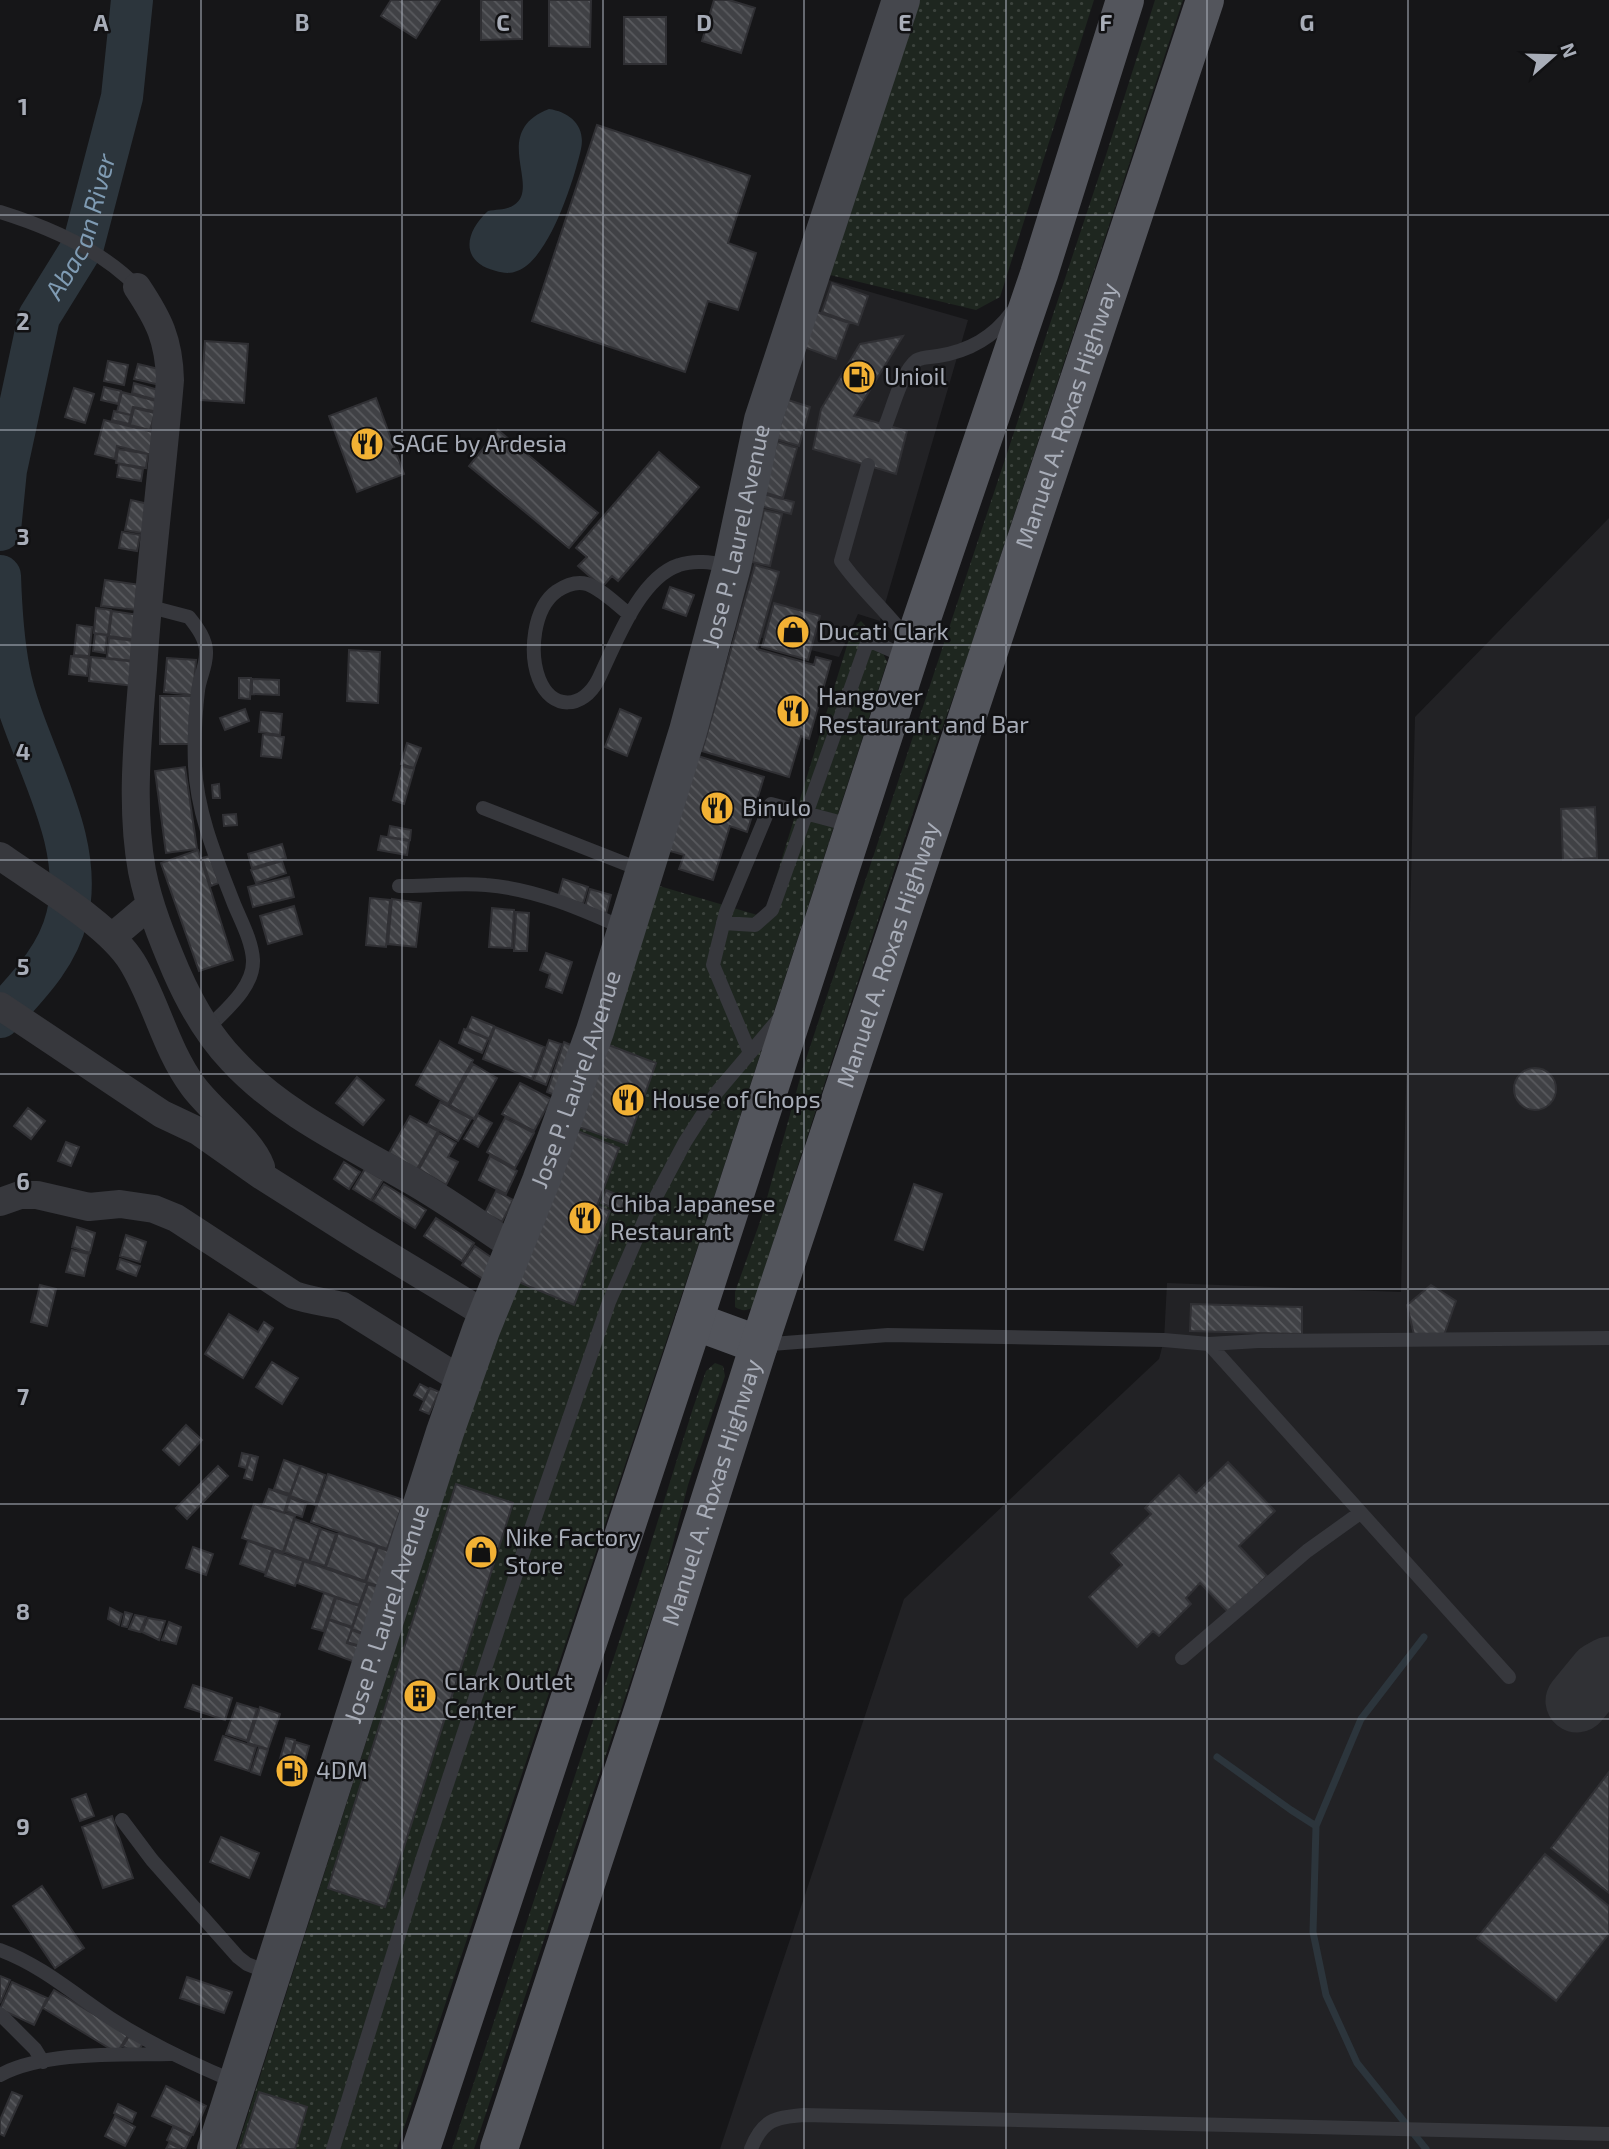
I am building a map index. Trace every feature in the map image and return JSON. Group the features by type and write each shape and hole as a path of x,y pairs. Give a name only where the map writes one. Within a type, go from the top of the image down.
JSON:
{"main road":[{"path":"421,2149 911,651 1039,274 1125,0"},
{"name":"Manuel A. Roxas Highway","path":"499,2149 759,1345 1205,0"},
{"path":"694,1321 759,1345"}],"street":[{"name":"Jose P. Laurel Avenue","path":"216,2149 463,1381 573,1094 627,929 688,731 733,566 763,420 901,0"},
{"path":"137,287 156,315 170,356 168,411 147,606 136,774 137,823 142,868 150,905 164,944 186,993 207,1029 232,1061 301,1118 410,1179 513,1247"},
{"path":"0,856 112,937 130,959 141,977 178,1063 193,1086 254,1153 260,1163 259,1182"},
{"path":"112,937 150,905"},
{"path":"0,1006 162,1114 198,1131 233,1165 358,1247 484,1322"},
{"path":"0,1202 20,1195 37,1195 89,1207 120,1203 154,1209 176,1218 294,1295 344,1306 463,1381"}],"lane":[{"path":"0,212 83,247 124,273 137,287"},
{"path":"886,425 907,372 918,359 959,352 981,342 1001,327 1039,274"},
{"path":"868,465 841,561 852,577 891,616 911,651"},
{"path":"630,615 591,585 573,583 556,592 545,602 537,617 536,658 538,677 544,688 555,699 566,702 577,702 586,697 595,685 630,615 653,581 677,565 710,562 733,566"},
{"path":"147,606 189,617 204,639 207,653 198,689 196,723 195,767 199,802 210,843 248,939 253,961 249,978 238,997 207,1029"},
{"path":"723,923 755,925 772,910 809,813 868,640 911,651"},
{"path":"750,1053 713,965 723,923 771,804 855,827"},
{"path":"483,808 645,872"},
{"path":"399,886 484,884 510,888 568,904 627,929"},
{"path":"332,2149 427,1844 609,1302 648,1212 685,1142 717,1092 801,992"},
{"path":"759,1345 888,1335 1164,1340 1209,1344 1258,1340 1609,1338"},
{"path":"1209,1344 1509,1677"},
{"path":"1182,1658 1307,1551 1360,1513"},
{"path":"122,1819 152,1860 238,1957 272,1975"},
{"path":"0,1950 24,1959 111,2019 173,2054 237,2083"},
{"path":"0,2014 35,2049 43,2062"},
{"path":"0,2075 17,2066 88,2056 173,2054"},
{"path":"751,2149 762,2127 772,2120 804,2115 1609,2134"}],"shaded area":[{"path":"917,0 1094,0 1000,297 976,310 826,274"},
{"path":"1155,0 1183,0 963,670 926,773 752,1308 740,1309 735,1307 735,1292 762,1216 802,1071"},
{"path":"549,109 570,117 579,127 582,141 573,180 558,218 540,252 529,264 509,273 484,267 471,254 470,237 488,211 511,207 521,197 523,186 519,145 522,131 531,119"},
{"path":"825,279 968,320 880,621 858,614 839,657 730,630 765,461"},
{"path":"1609,518 1609,2149 720,2149 904,1599 1159,1359 1164,1340 1167,1283 1401,1292 1415,717"},
{"path":"861,621 875,636 887,662 705,1225 397,2149 237,2149 509,1291 656,885 764,917 852,629"},
{"path":"715,1363 723,1366 725,1376 688,1485 662,1587 474,2149 452,2149 641,1575 693,1408 706,1371"}],"building":[{"path":"391,0 440,0 416,38 381,16"},
{"path":"481,0 522,0 522,39 481,40"},
{"path":"549,0 591,0 590,47 549,46"},
{"path":"714,0 729,0 755,8 741,53 702,41"},
{"path":"624,17 666,17 666,64 624,64"},
{"path":"597,125 750,176 728,243 756,253 738,310 708,301 685,372 532,321"},
{"path":"832,283 868,296 858,325 822,312"},
{"path":"814,311 849,323 836,359 801,346"},
{"name":"Unioil","path":"903,336 854,416 907,431 896,474 813,449 821,409 860,344"},
{"path":"205,341 248,344 244,403 201,400"},
{"path":"108,361 128,365 124,385 104,381"},
{"path":"138,364 163,370 160,385 134,379"},
{"path":"134,383 162,391 160,401 132,393"},
{"path":"104,387 121,391 118,404 101,400"},
{"path":"74,388 94,394 85,423 65,417"},
{"path":"122,392 160,402 158,412 133,407 131,415 117,412"},
{"path":"376,398 404,474 357,492 329,416"},
{"path":"788,400 810,407 799,446 776,439"},
{"path":"134,408 155,413 150,430 130,425"},
{"path":"114,411 131,415 129,424 112,420"},
{"path":"104,420 161,434 156,456 117,446 115,459 95,454"},
{"path":"498,430 598,513 569,548 469,466"},
{"path":"777,442 797,448 783,498 763,492"},
{"path":"118,449 148,454 146,468 116,463"},
{"path":"659,452 699,487 618,581 612,576 602,587 578,566 587,557 576,548"},
{"path":"119,464 143,469 141,481 117,477"},
{"path":"763,494 794,502 791,514 760,506"},
{"path":"131,500 153,505 147,534 125,530"},
{"path":"764,510 782,514 770,566 752,562"},
{"path":"122,532 140,535 137,551 119,548"},
{"path":"755,565 779,572 757,649 814,665 816,657 831,661 809,739 801,736 789,777 702,751"},
{"path":"105,580 141,585 137,610 101,606"},
{"path":"670,587 694,595 686,616 663,608"},
{"path":"774,603 820,616 808,660 762,647"},
{"path":"96,608 111,610 108,635 94,633"},
{"path":"112,611 139,615 136,640 109,636"},
{"path":"77,625 92,627 89,656 74,655"},
{"path":"95,634 107,635 105,653 93,651"},
{"path":"109,638 136,641 134,661 107,658"},
{"path":"349,650 380,652 378,703 347,701"},
{"path":"71,656 89,658 87,676 69,674"},
{"path":"91,657 137,662 134,686 89,681"},
{"path":"167,658 196,660 193,695 164,692"},
{"path":"239,678 251,678 250,699 239,698"},
{"path":"252,679 279,680 279,695 252,694"},
{"path":"160,696 192,696 192,744 160,744"},
{"path":"245,709 249,721 225,730 220,718"},
{"path":"620,709 641,718 627,756 605,747"},
{"path":"261,712 282,714 280,735 259,732"},
{"path":"263,734 284,737 281,758 261,756"},
{"path":"407,743 421,748 414,768 401,764"},
{"path":"698,756 764,777 747,832 730,826 713,880 679,869 684,855 667,850"},
{"path":"402,766 414,769 404,804 393,800"},
{"path":"185,767 197,849 166,853 155,771"},
{"path":"219,784 220,798 213,798 212,785"},
{"path":"1595,807 1597,858 1563,860 1561,809"},
{"path":"236,814 237,825 224,826 223,815"},
{"path":"390,826 411,830 410,840 388,837"},
{"path":"381,836 409,841 407,855 378,850"},
{"path":"282,844 286,858 252,868 248,854"},
{"path":"198,850 233,960 199,971 161,863"},
{"path":"210,856 219,883 211,886 202,858"},
{"path":"282,861 286,873 256,883 251,870"},
{"path":"289,877 294,897 253,907 248,887"},
{"path":"563,879 588,887 583,904 558,897"},
{"path":"590,889 611,895 606,914 585,907"},
{"path":"370,898 390,900 386,947 366,945"},
{"path":"392,899 421,903 416,947 388,944"},
{"path":"294,906 302,934 268,944 260,916"},
{"path":"492,908 514,910 512,948 489,947"},
{"path":"516,912 529,913 527,951 514,951"},
{"path":"546,953 572,962 562,993 546,987 550,974 540,970"},
{"path":"472,1017 494,1026 489,1039 467,1029"},
{"path":"495,1027 544,1047 532,1079 483,1059"},
{"path":"464,1029 488,1039 482,1053 459,1043"},
{"path":"549,1040 561,1044 546,1085 534,1080"},
{"path":"440,1041 473,1060 448,1104 416,1085"},
{"path":"564,1042 573,1046 557,1096 547,1092"},
{"path":"606,1044 656,1063 627,1144 576,1126"},
{"path":"473,1064 497,1078 474,1119 450,1105"},
{"path":"1535,1068 1550,1074 1556,1089 1550,1104 1535,1110 1520,1104 1514,1089 1520,1074"},
{"path":"357,1077 384,1100 363,1125 336,1103"},
{"path":"520,1083 551,1099 534,1131 502,1114"},
{"path":"440,1102 471,1119 458,1141 428,1124"},
{"path":"28,1108 45,1121 31,1139 14,1126"},
{"path":"478,1115 492,1123 478,1147 464,1139"},
{"path":"410,1116 438,1131 417,1169 389,1153"},
{"path":"505,1118 534,1133 515,1168 487,1152"},
{"path":"575,1130 619,1148 597,1206 610,1211 574,1305 516,1281"},
{"path":"439,1133 456,1143 448,1157 458,1162 446,1185 419,1169"},
{"path":"66,1142 79,1147 71,1166 58,1161"},
{"path":"490,1156 517,1171 506,1194 479,1180"},
{"path":"344,1162 360,1172 349,1189 334,1179"},
{"path":"365,1169 383,1180 371,1200 353,1189"},
{"path":"384,1184 426,1210 415,1228 373,1201"},
{"path":"914,1184 942,1194 923,1250 895,1240"},
{"path":"606,1190 625,1198 621,1211 601,1203"},
{"path":"496,1191 513,1200 502,1222 485,1213"},
{"path":"436,1218 474,1243 462,1261 424,1236"},
{"path":"77,1227 95,1233 90,1253 72,1247"},
{"path":"126,1235 146,1242 140,1262 120,1256"},
{"path":"475,1246 495,1260 483,1279 462,1265"},
{"path":"72,1250 89,1254 84,1276 66,1272"},
{"path":"120,1259 140,1266 136,1276 117,1269"},
{"path":"40,1285 56,1289 47,1326 31,1322"},
{"path":"1431,1285 1456,1301 1444,1335 1414,1335 1407,1305"},
{"path":"1191,1304 1302,1307 1302,1334 1190,1331"},
{"path":"229,1314 258,1332 264,1322 273,1328 243,1378 205,1354"},
{"path":"272,1362 298,1378 282,1404 256,1387"},
{"path":"420,1384 429,1389 423,1400 414,1395"},
{"path":"430,1388 439,1392 429,1414 420,1410"},
{"path":"186,1425 202,1440 179,1465 163,1450"},
{"path":"242,1453 250,1455 246,1468 239,1466"},
{"path":"251,1455 258,1457 252,1480 244,1478"},
{"path":"284,1460 300,1466 290,1494 274,1489"},
{"path":"1228,1462 1275,1511 1239,1546 1267,1576 1229,1613 1200,1583 1186,1598 1191,1604 1159,1636 1153,1631 1137,1647 1089,1597 1122,1565 1111,1553 1151,1514 1145,1508 1179,1475 1196,1493"},
{"path":"218,1466 228,1476 187,1519 176,1508"},
{"path":"301,1466 325,1475 315,1505 290,1496"},
{"path":"328,1474 404,1500 387,1549 311,1522"},
{"name":"Clark Outlet Center","path":"456,1484 513,1503 385,1907 328,1888"},
{"path":"269,1489 289,1496 284,1513 263,1505"},
{"path":"290,1498 306,1504 302,1517 286,1511"},
{"path":"254,1504 295,1516 283,1552 242,1538"},
{"path":"295,1519 320,1528 309,1561 284,1552"},
{"path":"321,1529 336,1534 325,1566 310,1561"},
{"path":"338,1533 377,1547 365,1581 326,1567"},
{"path":"248,1541 272,1550 265,1573 240,1564"},
{"path":"193,1547 213,1554 206,1575 186,1568"},
{"path":"378,1547 393,1553 382,1587 366,1582"},
{"path":"274,1551 303,1561 295,1586 265,1576"},
{"path":"304,1561 367,1583 359,1605 297,1583"},
{"path":"368,1584 381,1588 365,1634 352,1629"},
{"path":"324,1593 335,1597 323,1631 312,1628"},
{"path":"336,1598 359,1606 352,1627 329,1619"},
{"path":"110,1608 122,1614 119,1625 108,1619"},
{"path":"125,1612 132,1614 127,1627 122,1626"},
{"path":"135,1615 146,1617 140,1632 129,1629"},
{"path":"148,1618 165,1621 159,1640 142,1632"},
{"path":"329,1620 352,1628 347,1643 360,1647 355,1662 319,1649"},
{"path":"169,1622 181,1627 176,1644 162,1640"},
{"path":"352,1630 365,1635 360,1646 347,1642"},
{"path":"193,1685 232,1698 225,1720 185,1707"},
{"path":"237,1703 257,1709 247,1741 226,1734"},
{"path":"260,1707 280,1714 268,1749 248,1743"},
{"path":"223,1736 256,1747 249,1771 215,1760"},
{"path":"286,1738 295,1740 289,1762 304,1766 301,1776 277,1769"},
{"path":"296,1742 309,1746 304,1765 290,1761"},
{"path":"259,1747 268,1750 260,1775 251,1772"},
{"path":"1609,1772 1609,1893 1551,1848"},
{"path":"86,1794 94,1816 80,1821 72,1799"},
{"path":"112,1816 133,1878 103,1888 82,1827"},
{"path":"221,1837 259,1853 249,1878 210,1862"},
{"path":"1545,1854 1609,1906 1609,1934 1556,2001 1477,1938"},
{"path":"42,1886 84,1948 55,1968 13,1906"},
{"path":"0,1976 10,1980 0,2003"},
{"path":"187,1977 232,1992 224,2013 180,1998"},
{"path":"12,1982 47,1998 34,2025 0,2009"},
{"path":"54,1990 128,2035 117,2053 43,2008"},
{"path":"129,2036 143,2043 137,2054 123,2046"},
{"path":"166,2086 206,2106 193,2135 152,2116"},
{"path":"12,2092 22,2096 4,2136 0,2134 0,2120"},
{"path":"259,2092 307,2107 295,2149 241,2149"},
{"path":"118,2104 136,2113 132,2122 114,2113"},
{"path":"115,2116 135,2127 125,2146 105,2136"},
{"path":"173,2127 191,2136 185,2149 167,2140"},
{"path":"169,2143 180,2148 180,2149 166,2149"}],"waterway":[{"name":"Abacan River","path":"0,530 6,470 39,317 83,246 122,97 132,0"},
{"name":"Abacan River","path":"0,576 9,671 27,731 61,824 71,886 67,917 49,959 0,1017"},
{"path":"1424,1637 1361,1719 1316,1826 1313,1932 1326,1995 1357,2063 1426,2149"},
{"path":"1217,1757 1316,1826"}],"taxiway":[{"path":"1577,1701 1600,1673 1609,1668"}],"place":[{"name":"Unioil","path":"859,377"},
{"name":"SAGE by Ardesia","path":"367,444"},
{"name":"Ducati Clark","path":"793,632"},
{"name":"Hangover Restaurant and Bar","path":"793,711"},
{"name":"Binulo","path":"717,808"},
{"name":"House of Chops","path":"628,1100"},
{"name":"Chiba Japanese Restaurant","path":"585,1218"},
{"name":"Nike Factory Store","path":"481,1552"},
{"name":"Clark Outlet Center","path":"420,1696"},
{"name":"4DM","path":"292,1771"}]}
